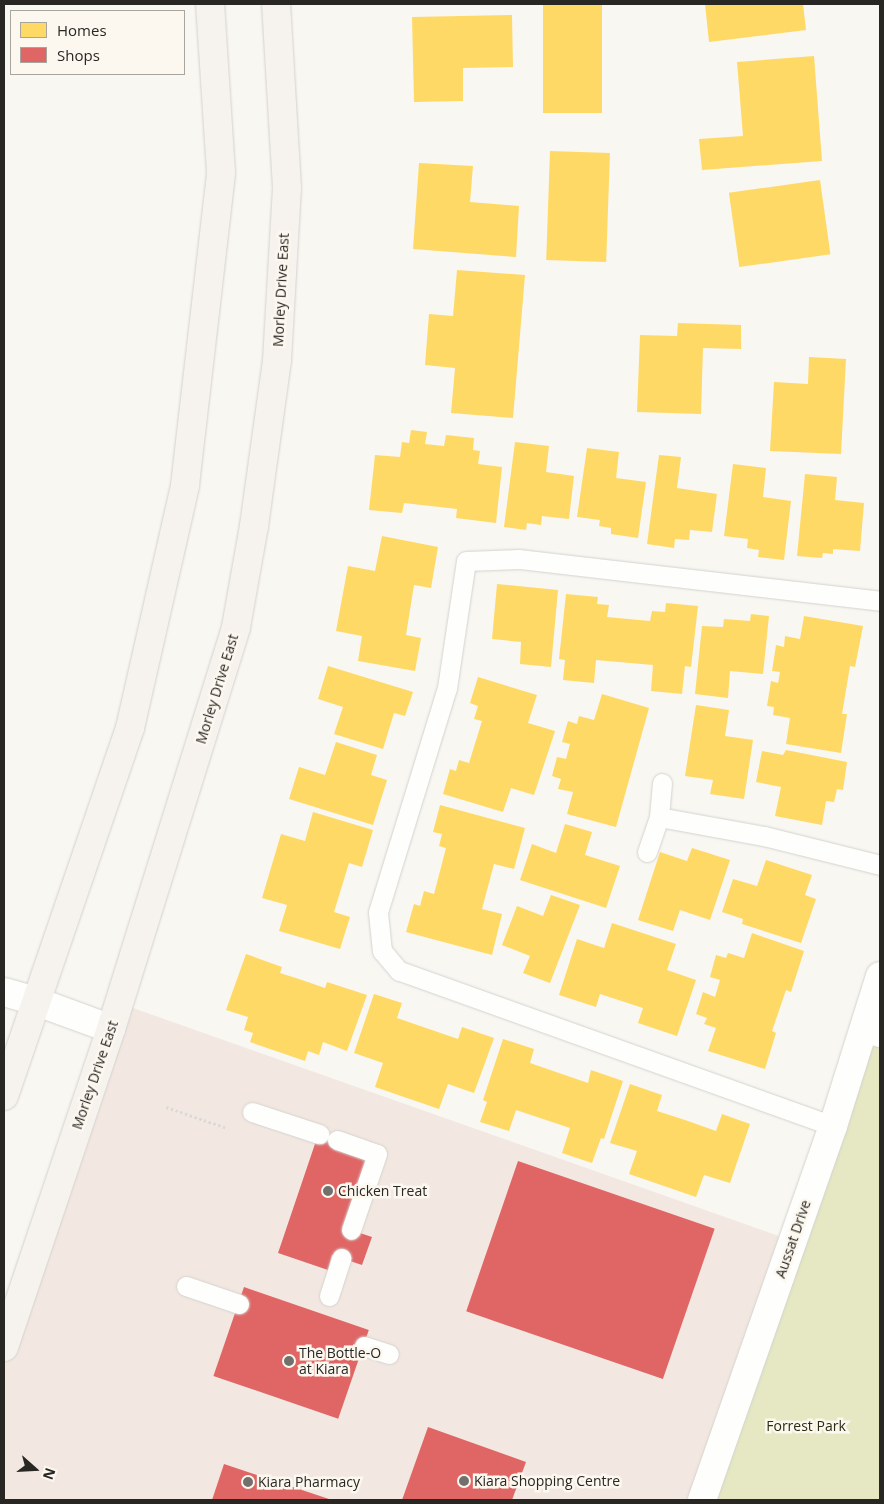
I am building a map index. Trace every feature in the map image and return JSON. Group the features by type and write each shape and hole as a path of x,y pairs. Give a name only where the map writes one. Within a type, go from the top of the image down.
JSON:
{"main road":[{"path":"4,1096 35,1000 130,728 185,485 221,173 210,4"},
{"name":"Morley Drive East","path":"4,1347 111,1029 236,627 254,526 277,361 287,188 276,4"}],"street":[{"name":"Aussat Drive","path":"702,1500 833,1126 873,1030 880,976"},
{"path":"4,992 35,1000 111,1029"}],"lane":[{"path":"833,1126 399,971 382,951 378,912 447,688 466,562 518,560 880,601"},
{"path":"647,852 659,817 662,784"},
{"path":"659,817 764,836 880,865"},
{"path":"252,1112 318,1134"},
{"path":"337,1140 377,1154 351,1230"},
{"path":"329,1296 341,1258"},
{"path":"186,1286 239,1304"},
{"path":"364,1346 389,1354"}],"path":[{"path":"166,1107 230,1129"}],"shaded area":[{"path":"119,1003 793,1241 702,1500 4,1500 4,1347"}],"green space":[{"name":"Forrest Park","path":"865,1027 880,1033 880,1500 702,1500"}],"building: Homes":[{"path":"543,4 602,4 602,113 543,113"},
{"path":"705,4 803,4 806,30 709,42"},
{"path":"512,15 513,67 463,68 463,101 414,102 412,17"},
{"path":"814,56 822,161 702,170 699,139 743,136 737,62"},
{"path":"550,151 610,153 606,262 546,260"},
{"path":"419,163 473,166 470,202 519,206 516,257 413,249"},
{"path":"820,180 830,254 739,267 729,193"},
{"path":"457,270 525,275 513,418 451,413 455,368 425,365 429,314 453,316"},
{"path":"678,323 741,325 741,349 703,348 701,414 637,412 640,335 677,336"},
{"path":"809,357 846,359 841,454 770,451 774,382 808,384"},
{"path":"411,430 427,432 425,444 444,446 446,435 474,438 473,450 480,451 478,464 502,467 496,523 456,518 457,509 404,503 402,513 369,510 375,455 400,457 402,442 409,443"},
{"path":"515,442 549,446 546,472 574,476 569,519 542,516 541,525 527,523 526,530 504,527"},
{"path":"587,448 619,452 616,478 646,482 638,538 611,534 611,528 599,526 600,520 577,517"},
{"path":"659,455 681,457 677,488 717,494 712,532 690,530 689,540 675,539 674,548 647,544"},
{"path":"733,464 766,468 763,497 791,501 784,560 758,557 759,550 747,548 748,539 724,536"},
{"path":"805,474 837,477 835,500 864,503 860,551 833,549 833,554 823,553 822,558 797,556"},
{"path":"382,536 438,547 431,588 414,585 406,635 421,638 415,671 358,661 362,636 336,631 348,566 375,571"},
{"path":"497,584 558,590 551,667 520,664 521,642 492,639"},
{"path":"566,594 598,597 597,604 609,605 607,617 650,621 652,611 665,612 666,603 698,606 691,667 685,666 682,694 651,691 653,665 596,660 594,683 563,680 565,660 559,659"},
{"path":"751,614 769,616 763,674 730,671 728,698 695,694 702,626 723,627 724,619 750,621"},
{"path":"804,616 863,626 855,667 850,666 842,714 847,714 841,753 786,744 790,718 773,715 774,707 767,706 771,681 778,683 780,672 772,671 776,645 784,647 785,636 800,639"},
{"path":"328,666 413,692 405,716 394,713 383,749 334,734 343,707 318,699"},
{"path":"478,677 537,695 528,723 555,731 534,795 511,788 503,812 443,794 450,769 456,771 459,760 469,763 482,721 474,719 478,706 470,703"},
{"path":"602,694 649,708 616,827 567,814 573,792 558,789 561,779 552,776 557,757 566,759 570,744 562,742 568,721 577,724 579,716 594,720"},
{"path":"696,705 729,710 725,736 753,740 744,799 710,794 713,780 685,776"},
{"path":"336,742 377,755 371,775 387,780 373,825 289,799 299,767 325,775"},
{"path":"786,750 847,762 843,790 837,789 834,802 826,801 822,825 775,816 781,787 756,782 762,751 783,755"},
{"path":"440,805 525,828 514,869 494,864 482,909 502,914 492,955 406,932 414,904 420,906 424,891 434,894 446,848 439,846 442,834 433,832"},
{"path":"313,812 373,830 362,867 349,863 334,912 350,917 340,949 279,931 287,905 262,898 281,834 305,841"},
{"path":"565,824 592,832 585,855 620,866 606,908 520,880 532,844 556,853"},
{"path":"692,848 730,860 710,920 680,910 673,931 638,920 660,852 687,861"},
{"path":"766,860 812,875 805,895 816,899 801,943 742,924 743,919 722,912 733,879 757,886"},
{"path":"551,895 580,905 550,983 523,973 530,956 502,945 517,906 543,916"},
{"path":"612,923 676,944 667,970 696,980 677,1036 638,1023 643,1008 600,994 596,1007 559,995 577,939 604,948"},
{"path":"752,933 804,951 791,992 786,990 772,1031 776,1033 765,1069 708,1051 716,1028 704,1024 707,1018 696,1014 703,992 715,997 720,980 710,977 716,955 726,958 728,953 744,958"},
{"path":"246,954 282,967 280,973 325,988 327,982 367,995 347,1051 323,1042 319,1055 308,1051 305,1061 250,1042 253,1033 244,1030 248,1017 226,1010"},
{"path":"374,994 402,1003 397,1018 458,1039 462,1027 494,1038 474,1093 448,1084 439,1109 375,1087 383,1063 354,1053"},
{"path":"503,1039 534,1049 530,1063 588,1083 591,1070 623,1081 604,1139 601,1138 592,1163 562,1153 570,1128 516,1110 509,1131 480,1122 487,1102 483,1100"},
{"path":"630,1084 662,1095 657,1111 716,1131 722,1114 750,1124 730,1183 704,1175 696,1197 629,1174 637,1151 610,1143"}],"building: Shops":[{"name":"Chicken Treat","path":"319,1132 337,1138 370,1155 345,1228 372,1237 362,1265 332,1255 328,1270 278,1253"},
{"path":"518,1161 715,1229 663,1379 466,1311"},
{"name":"The Bottle-O at Kiara","path":"244,1287 369,1330 338,1419 213,1376"},
{"name":"Kiara Shopping Centre","path":"428,1427 526,1462 512,1500 402,1500"},
{"name":"Kiara Pharmacy","path":"224,1464 332,1500 212,1500"}],"place":[{"name":"Chicken Treat","path":"328,1191"},
{"name":"The Bottle-O at Kiara","path":"289,1361"},
{"name":"Kiara Shopping Centre","path":"464,1481"},
{"name":"Kiara Pharmacy","path":"248,1482"}]}
